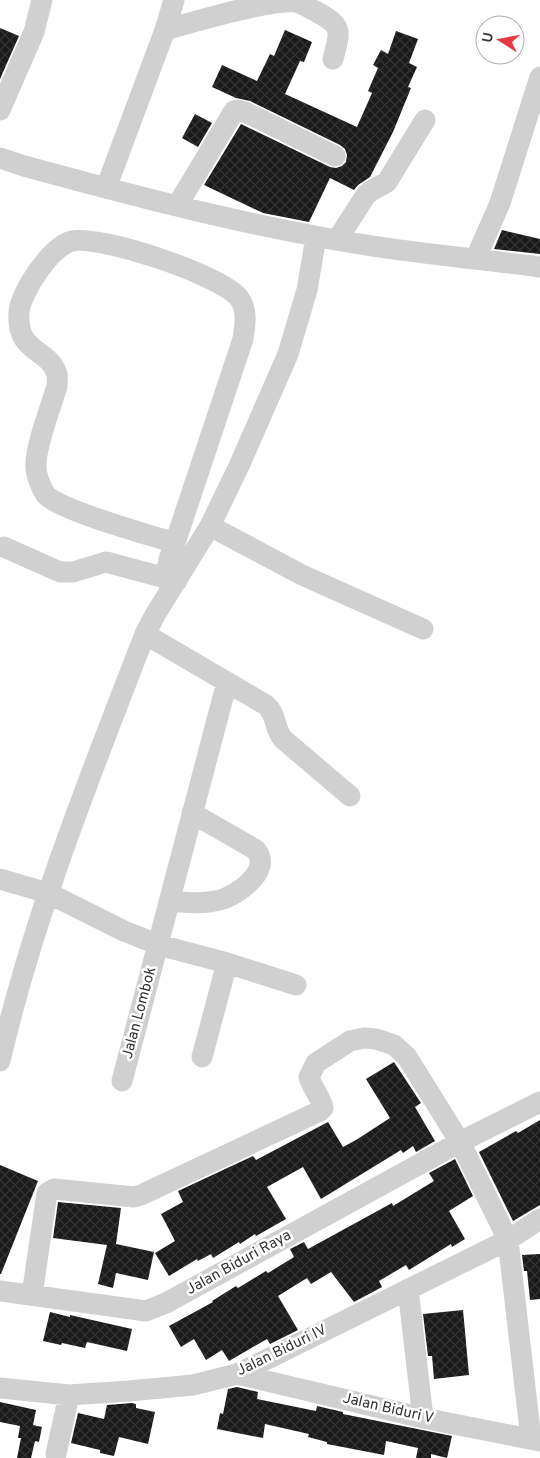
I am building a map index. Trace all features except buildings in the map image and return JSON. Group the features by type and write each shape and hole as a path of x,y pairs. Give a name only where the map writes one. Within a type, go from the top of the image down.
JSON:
{"street":[{"path":"0,110 34,32 42,0"},
{"path":"106,188 165,30 174,0"},
{"path":"165,30 260,5 285,1 298,3 333,21 339,36 333,59"},
{"path":"476,258 500,203 540,77"},
{"path":"177,206 234,111 237,110 245,112 335,156"},
{"path":"337,240 366,195 371,190 387,182 390,178 425,120"},
{"path":"0,158 177,206 316,236 540,267"},
{"path":"0,1061 23,969 92,768 146,634 171,579 210,526 239,466 288,354 307,290 316,236"},
{"path":"171,579 170,556 175,543 243,339 246,318 240,299 222,284 163,260 116,246 86,241 72,241 59,248 37,273 24,296 19,310 19,326 24,340 51,364 57,374 58,386 36,454 36,468 40,484 47,496 67,508 175,543"},
{"path":"210,526 302,575 423,629"},
{"path":"4,547 60,572 73,572 106,562 171,579"},
{"path":"146,634 266,705 272,710 278,732 284,739 350,796"},
{"name":"Jalan Lombok","path":"122,1081 227,682"},
{"path":"170,900 194,904 227,898 244,886 259,871 260,855 256,850 192,813"},
{"path":"0,879 48,893 124,931 158,945 227,963 296,985"},
{"path":"202,1057 227,963"},
{"path":"32,1295 47,1193 50,1190 134,1197 142,1195 320,1111 323,1108 323,1104 312,1087 309,1077 316,1063 350,1041 364,1038 376,1039 394,1045 407,1057 460,1142 508,1240 535,1440"},
{"name":"Jalan Biduri Raya","path":"0,1291 146,1311 166,1302 460,1142 540,1102"},
{"name":"Jalan Biduri IV","path":"0,1388 69,1394 194,1386 238,1374 508,1240 540,1218"},
{"path":"408,1289 423,1418"},
{"name":"Jalan Biduri V","path":"238,1374 423,1418 535,1440"},
{"path":"56,1454 69,1394"}]}
